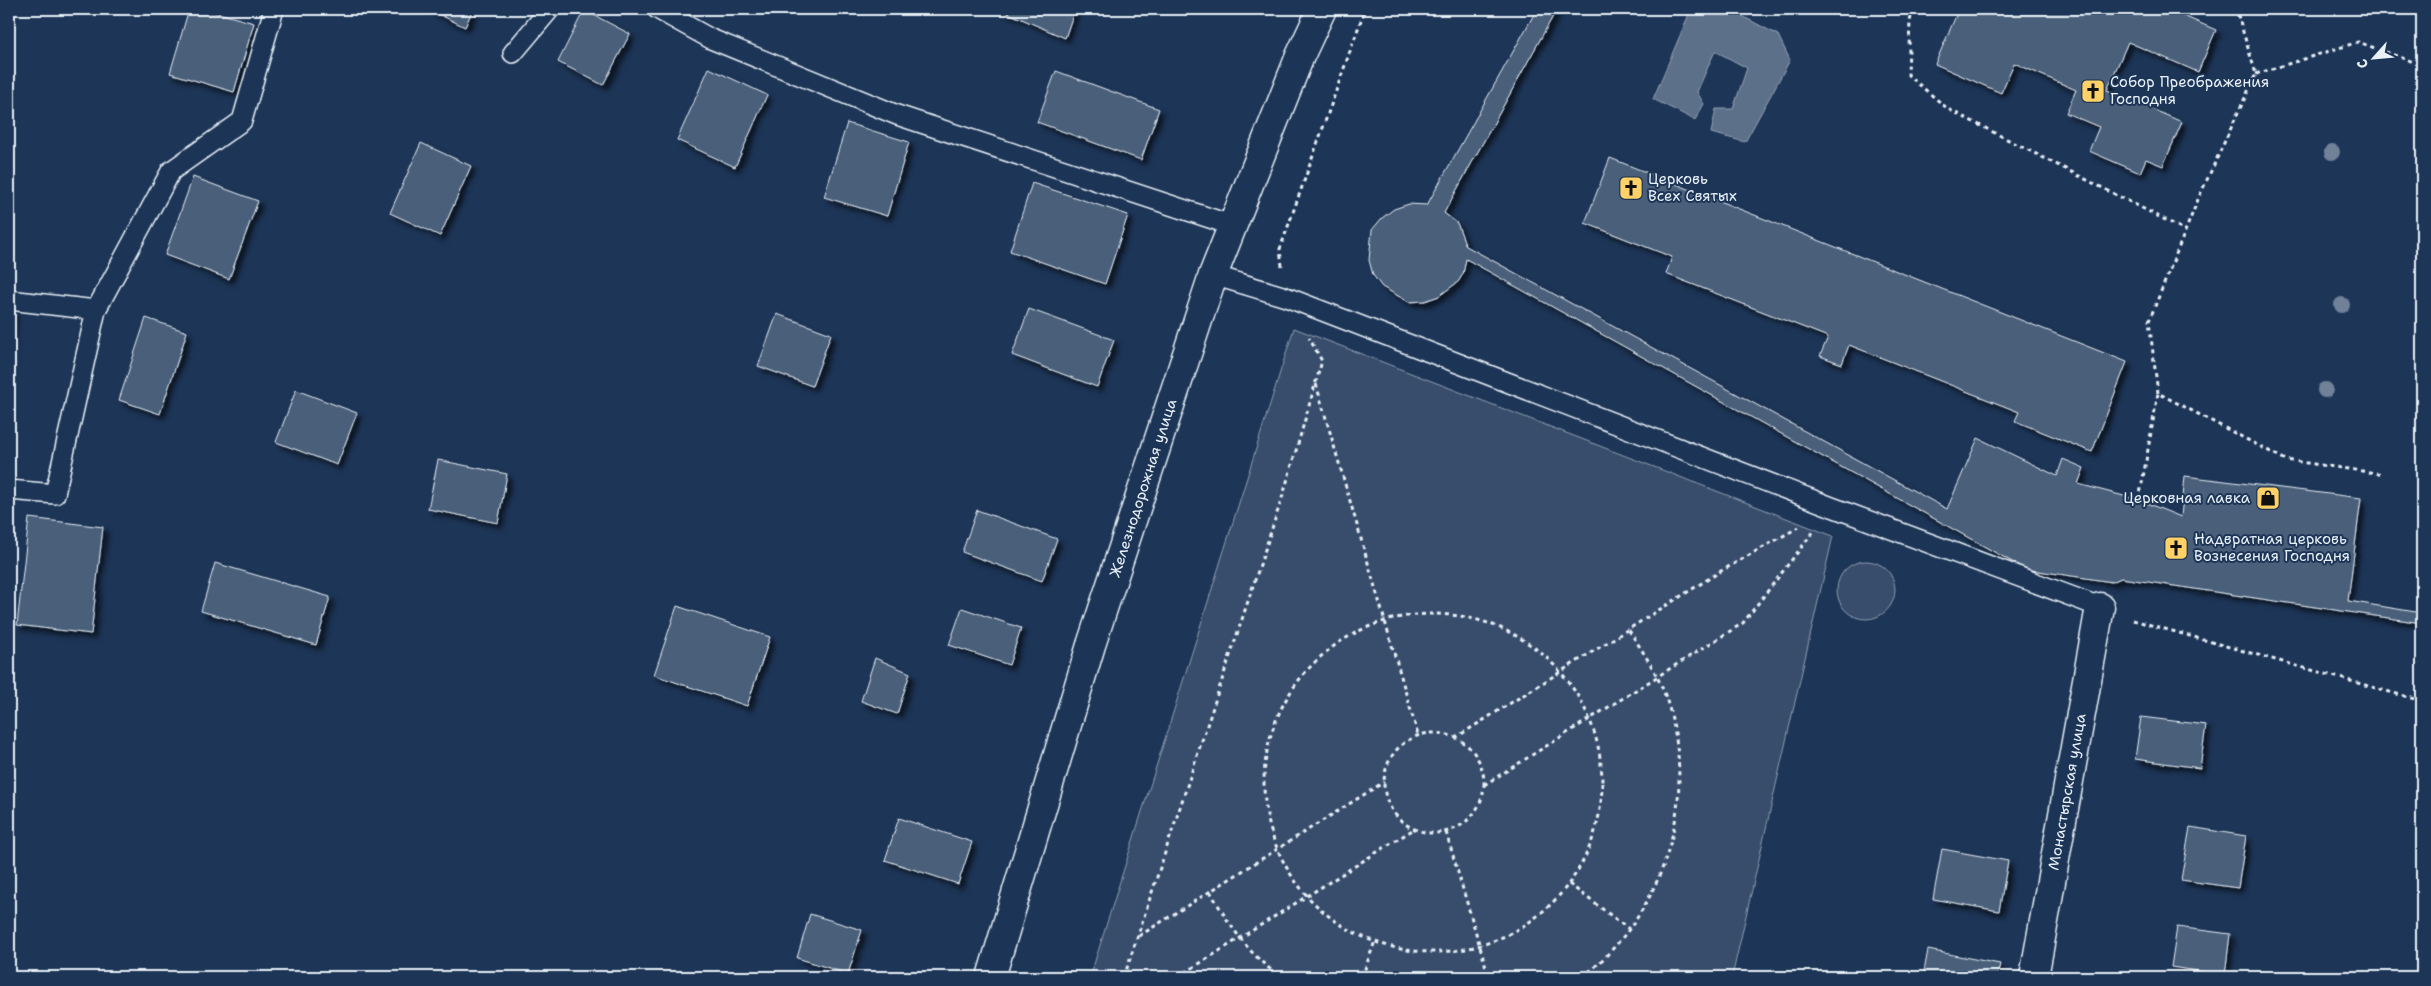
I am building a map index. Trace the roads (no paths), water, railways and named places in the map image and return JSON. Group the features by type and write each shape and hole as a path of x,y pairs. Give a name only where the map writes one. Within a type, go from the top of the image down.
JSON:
{"street":[{"name":"Железнодорожная улица","path":"992,977 1091,645 1213,275 1231,225 1300,56 1322,9"},
{"name":"Монастырская улица","path":"2034,977 2100,607"}],"lane":[{"path":"9,490 55,494 96,310 171,171 242,121 274,9"},
{"path":"513,54 550,9"},
{"path":"657,9 711,39 897,115 1231,225"},
{"path":"1213,275 1286,297 1832,507 2100,607"},
{"path":"9,300 96,310"}],"place":[{"name":"Собор Преображения Господня","path":"2093,91"},
{"name":"Церковь Всех Святых","path":"1631,188"},
{"name":"Церковная лавка","path":"2268,498"},
{"name":"Надвратная церковь Вознесения Господня","path":"2176,548"}]}
